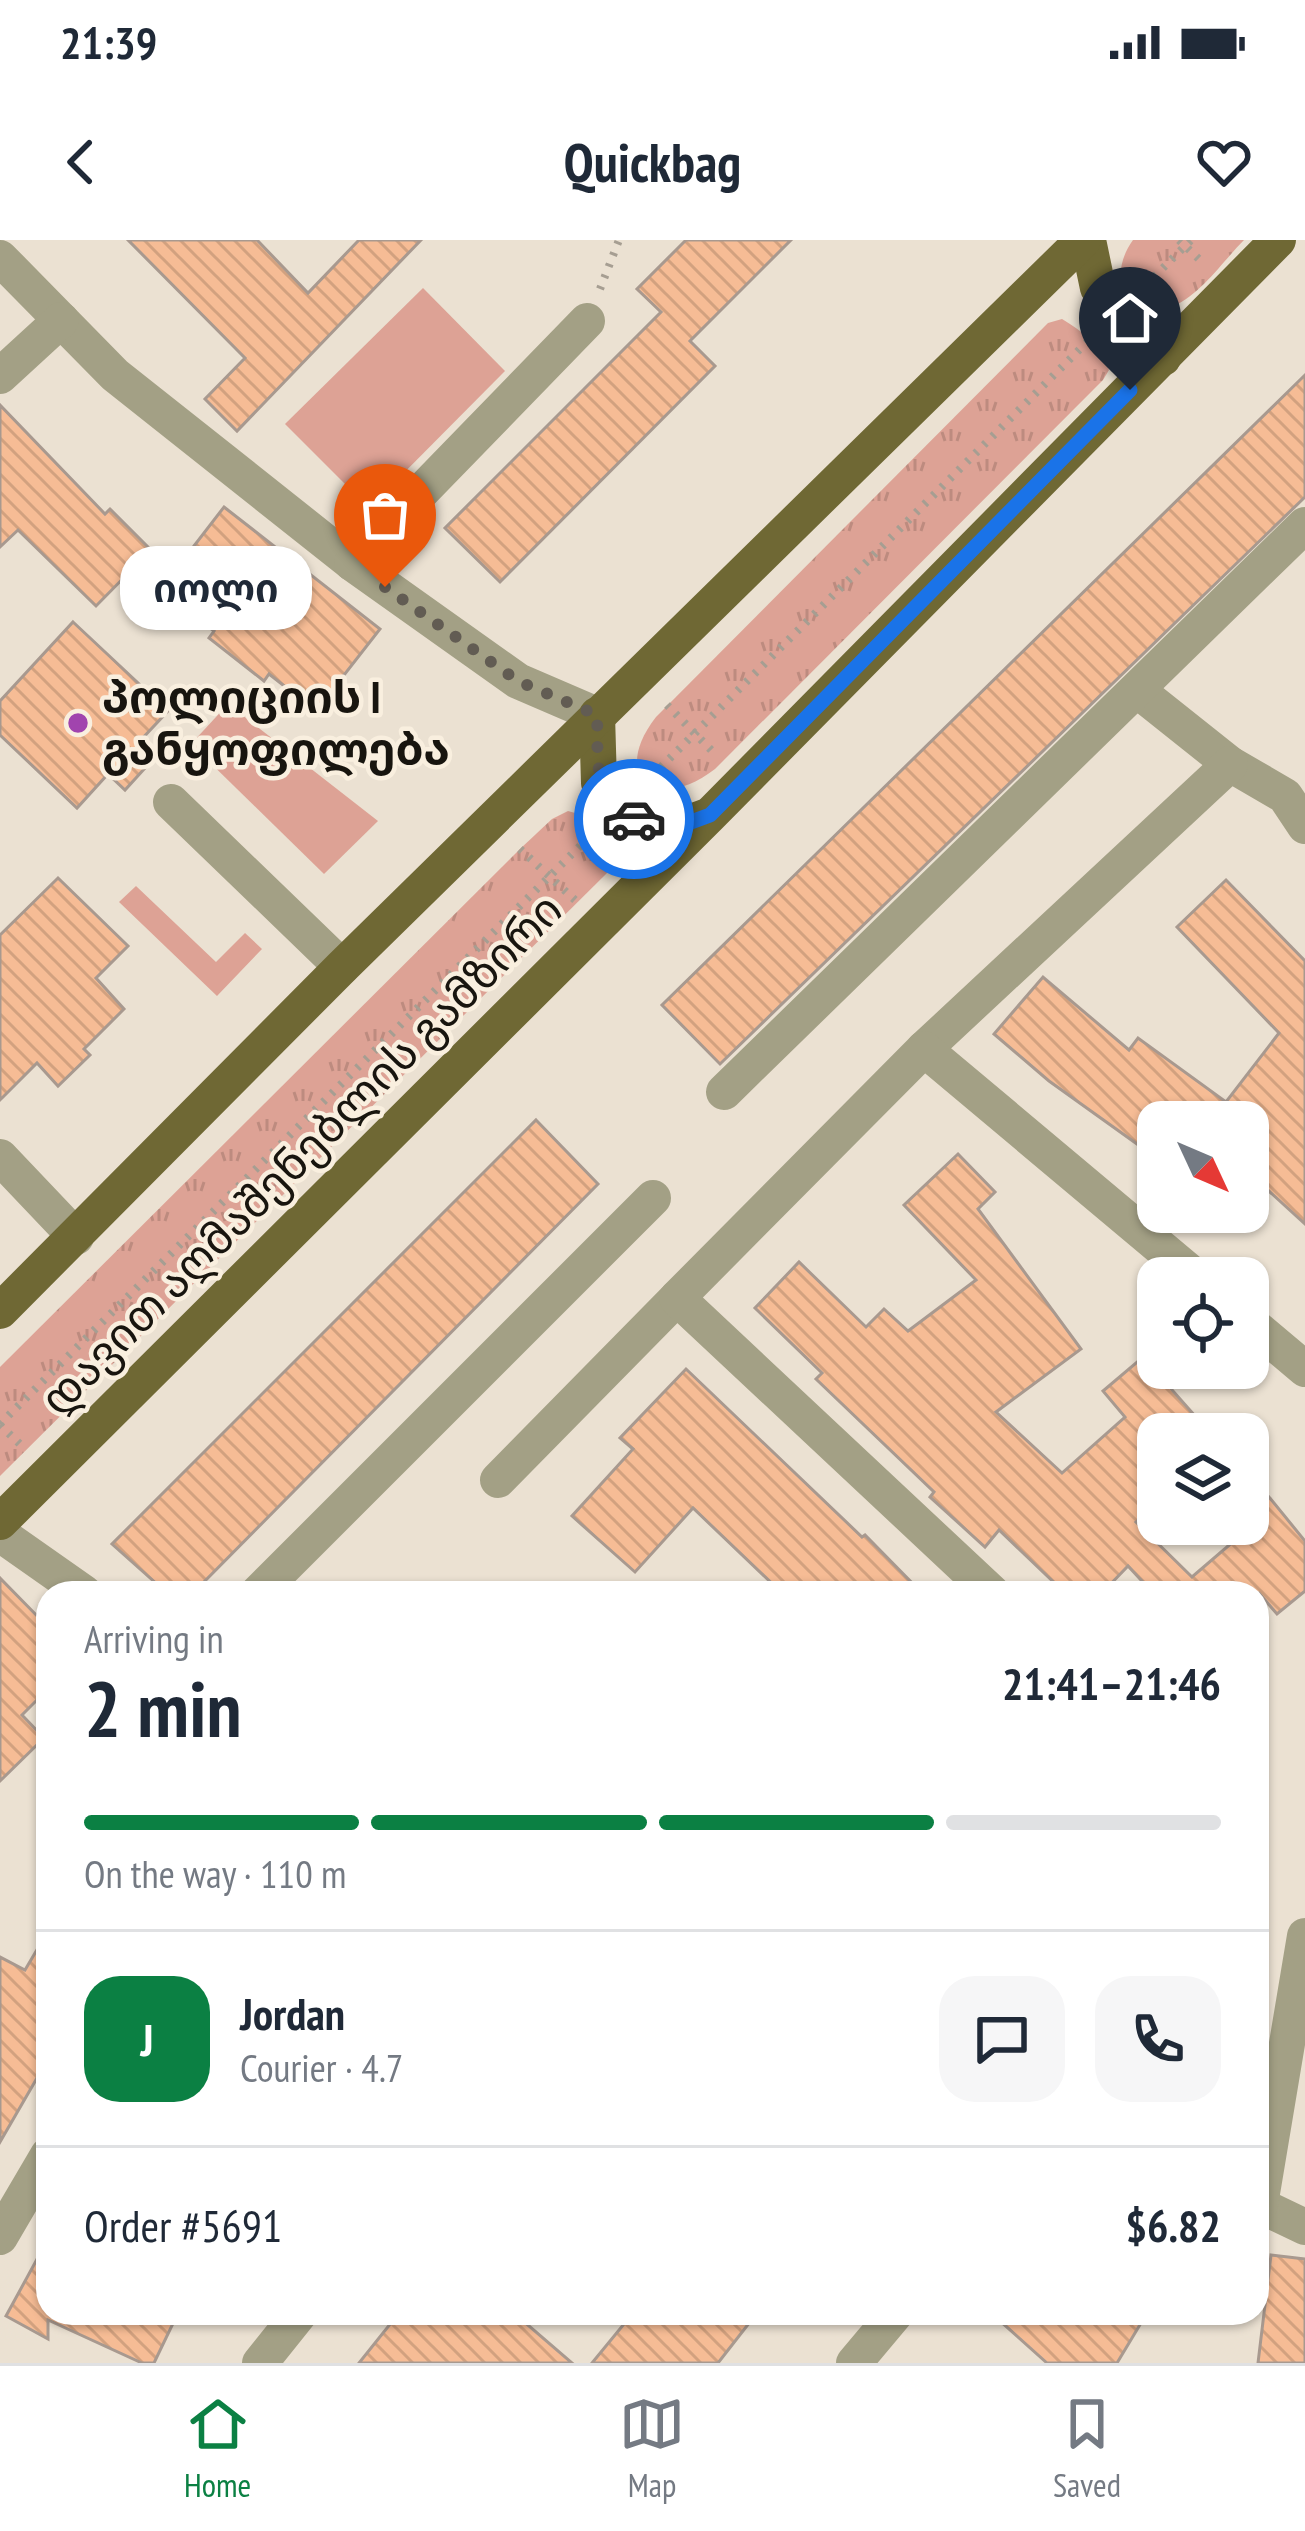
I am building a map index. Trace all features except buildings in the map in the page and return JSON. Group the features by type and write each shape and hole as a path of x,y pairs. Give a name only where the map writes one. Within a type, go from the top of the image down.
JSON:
{"main road":[{"path":"0,1311 597,715 1085,240 1098,289 1163,358"},
{"name":"დავით აღმაშენებლის გამზირი","path":"0,1522 710,815 1278,240"},
{"path":"597,715 599,784 619,808 664,832 710,815"}],"street":[{"path":"0,258 115,375 352,563 518,681 597,715"},
{"path":"0,376 61,320"},
{"path":"352,563 587,321"},
{"path":"724,1092 1305,525"},
{"path":"1138,690 1230,764 1285,796 1305,826"},
{"path":"498,1480 924,1049 1230,764"},
{"path":"171,802 342,967"},
{"path":"924,1049 1172,1257"},
{"path":"0,1157 76,1237"},
{"path":"270,1581 653,1198"},
{"path":"677,1298 979,1581"},
{"path":"1269,1339 1305,1369"},
{"path":"0,1534 67,1581"},
{"path":"1269,2147 1305,1936"},
{"path":"0,2237 36,2176"},
{"path":"1269,2210 1305,2227"},
{"path":"260,2363 290,2325"},
{"path":"854,2363 886,2325"}],"path":[{"path":"587,321 620,240"},
{"path":"1179,240 1212,272"},
{"path":"667,705 722,761"},
{"path":"520,849 577,902"},
{"path":"0,1425 26,1450"}],"green space":[{"path":"1133,240 1244,240 1194,293 1158,311 1144,310 1125,295 1121,269"},
{"path":"423,288 505,371 369,508 285,424"},
{"path":"1062,319 1101,353 1109,370 1103,380 715,769 675,788 646,782 637,757 656,717 1048,323"},
{"path":"228,704 378,821 324,874 191,744"},
{"path":"568,811 604,833 611,851 607,873 0,1476 0,1367 520,849 552,819"},
{"path":"136,886 216,962 245,933 262,949 217,996 119,902"}],"way so far":[{"path":"385,587 518,681 597,715 599,784 634,819"}],"place":[{"name":"იოლი","path":"385,587"},
{"name":"პოლიციის I განყოფილება","path":"78,723"}],"route":[{"path":"634,819 664,832 710,815 1130,390"}]}
